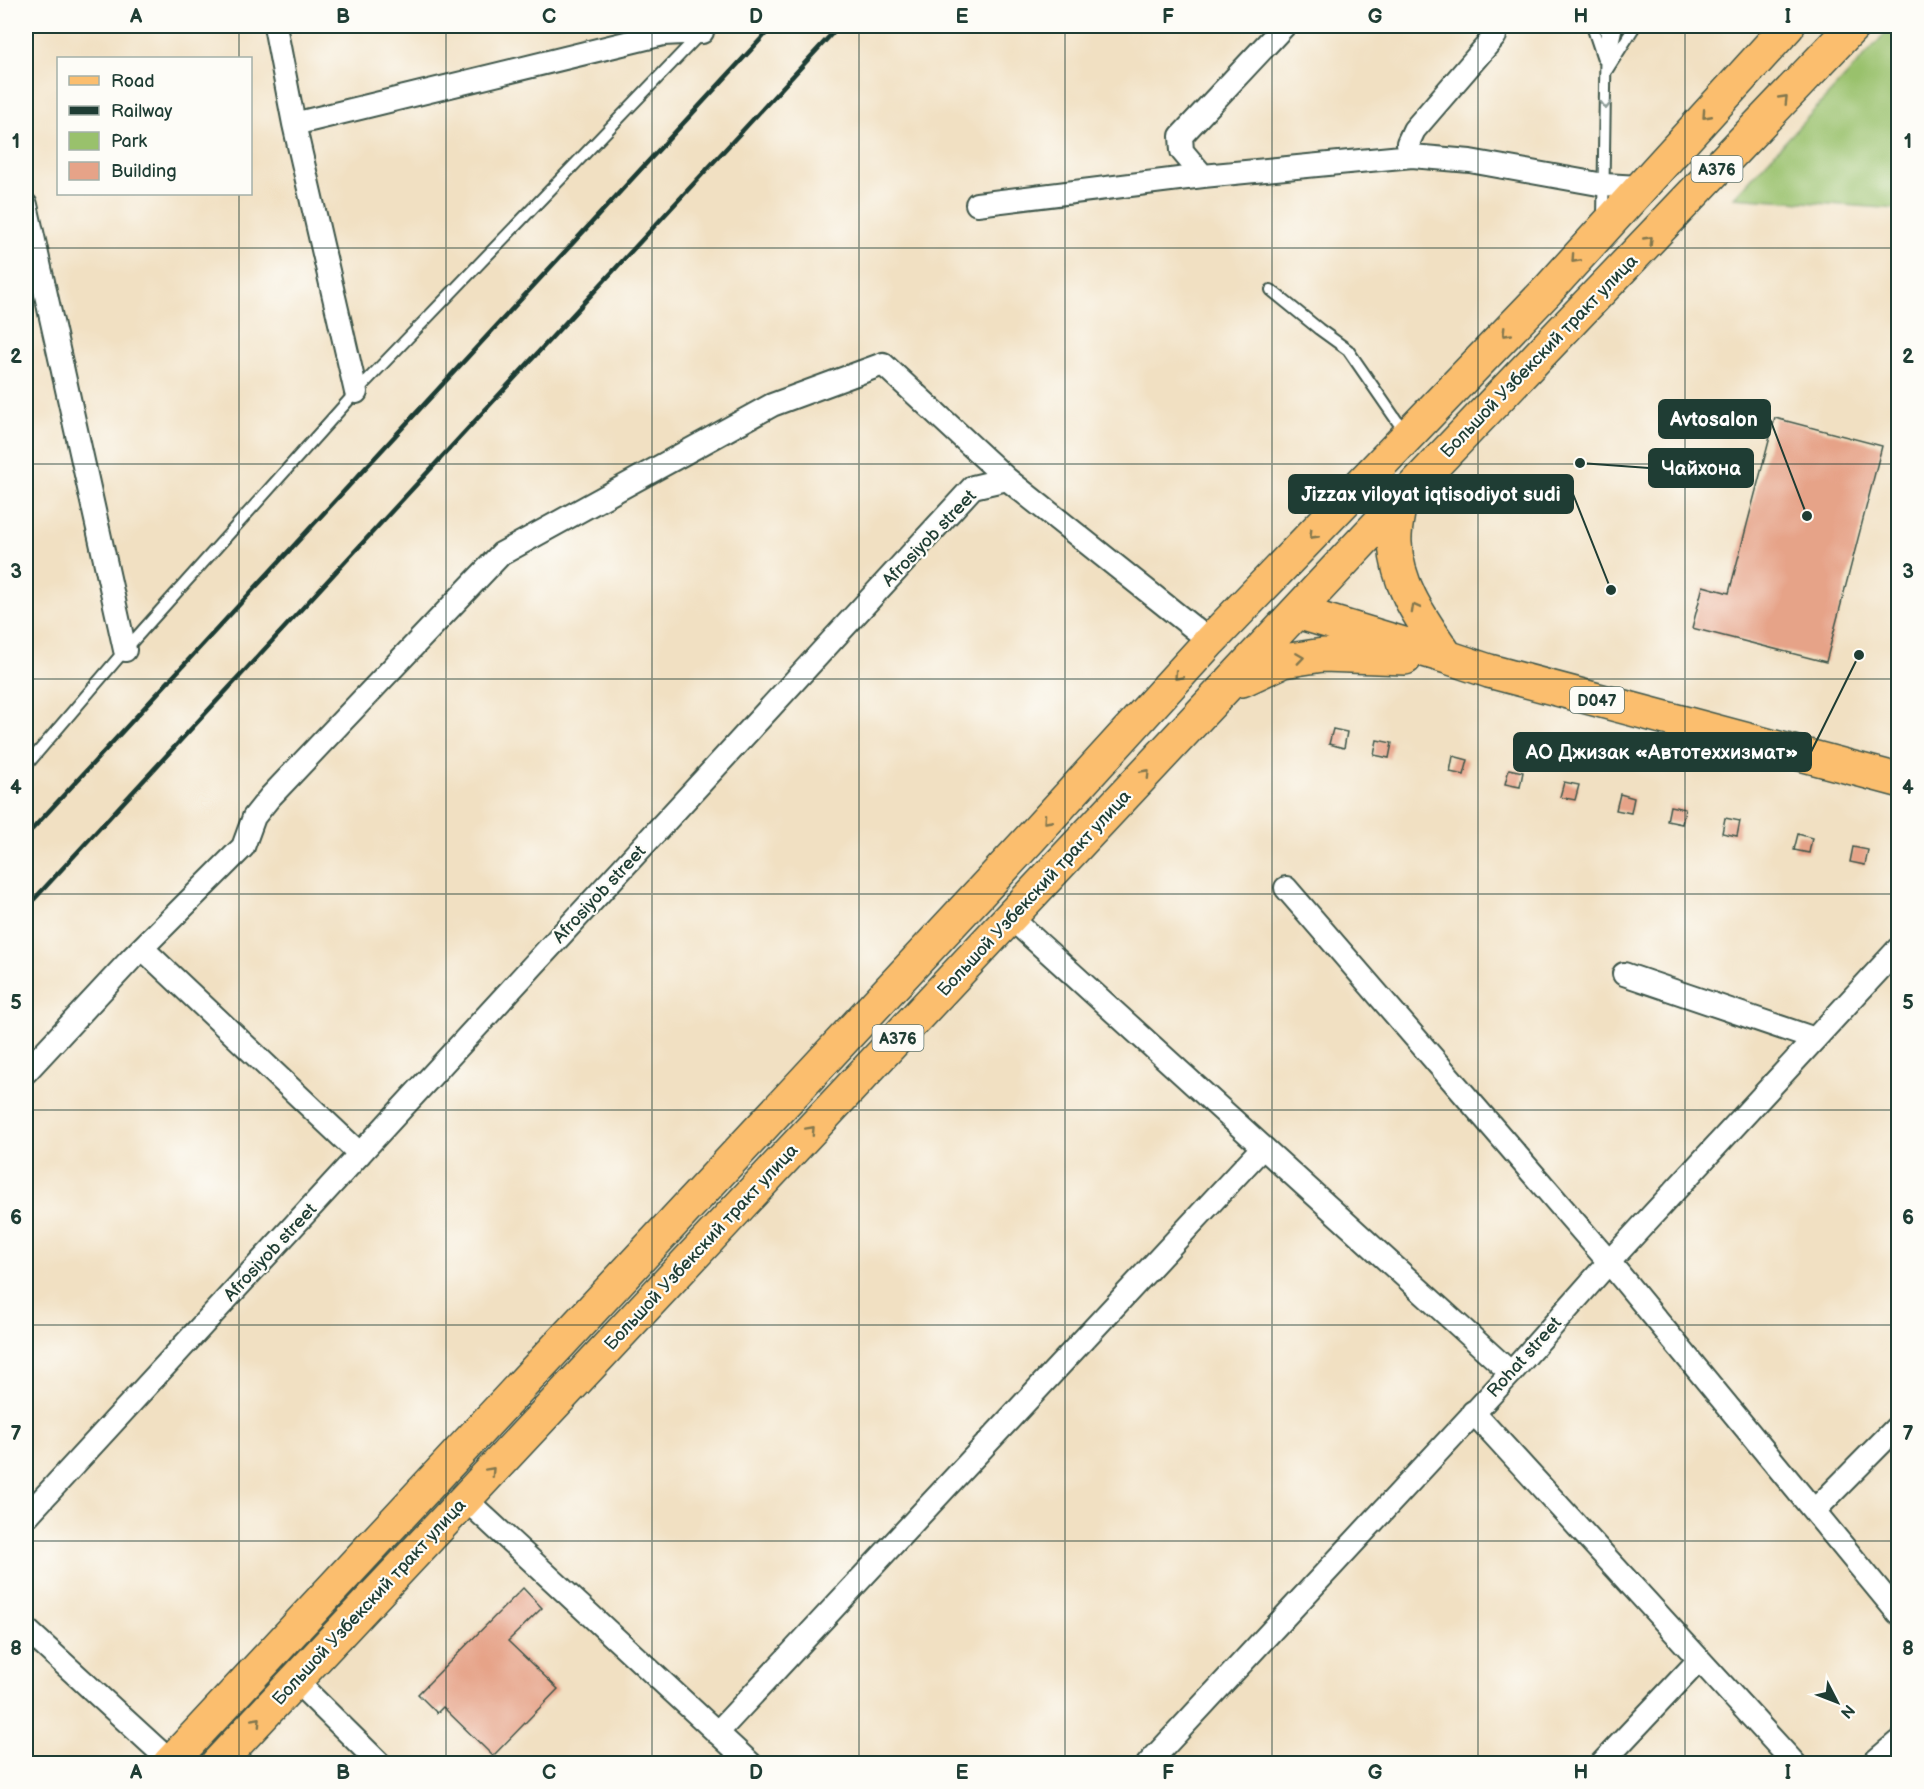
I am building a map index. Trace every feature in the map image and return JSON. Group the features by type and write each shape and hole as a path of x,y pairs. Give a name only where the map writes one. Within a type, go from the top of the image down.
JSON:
{"main road":[{"name":"Большой Узбекский тракт улица","path":"170,1763 1012,858 1210,640 1546,291 1788,26"},
{"name":"Большой Узбекский тракт улица","path":"217,1764 1400,501 1853,26"},
{"path":"1400,501 1395,542 1399,572 1414,608 1458,660"},
{"name":"D047","path":"1297,612 1490,671 1899,780"},
{"name":"D047","path":"1227,687 1283,661 1323,654 1458,660"}],"street":[{"path":"275,26 294,124 356,392"},
{"path":"1203,176 1182,151 1181,136 1284,26"},
{"path":"294,124 663,34 709,28"},
{"path":"1412,156 1408,143 1414,130 1495,36"},
{"path":"977,204 1203,176 1412,156 1470,161 1604,185 1640,187"},
{"path":"26,205 125,650"},
{"path":"26,1072 142,948 243,847 254,817 270,797 501,554 772,405 883,364 1007,479 1210,640"},
{"name":"Afrosiyob street","path":"26,1517 973,487 1007,479"},
{"path":"1286,888 1609,1262 1899,1613"},
{"path":"1011,918 1510,1373"},
{"path":"142,948 360,1154"},
{"name":"Rohat street","path":"1148,1764 1899,949"},
{"path":"1624,974 1815,1039"},
{"path":"717,1733 1262,1148"},
{"path":"1473,1412 1795,1764"},
{"path":"1814,1511 1899,1426"},
{"path":"465,1499 751,1764"},
{"path":"26,1629 170,1763"},
{"path":"1601,1764 1699,1659"},
{"path":"295,1680 380,1764"},
{"path":"1872,1764 1899,1742"}],"lane":[{"path":"1594,26 1606,70"},
{"path":"1601,26 1606,70"},
{"path":"1602,228 1606,26"},
{"path":"1606,70 1612,26"},
{"path":"1606,70 1617,26"},
{"path":"1606,70 1626,26"},
{"path":"1606,70 1635,26"},
{"path":"26,766 125,650 356,392 709,28"},
{"path":"1271,290 1348,350 1407,436"}],"green space":[{"path":"1892,26 1898,26 1898,209 1734,197"}],"building":[{"path":"1775,418 1882,446 1826,662 1692,628 1703,586 1729,593"},
{"path":"1333,729 1347,732 1344,748 1329,744"},
{"path":"1377,740 1392,743 1389,758 1374,755"},
{"path":"1453,756 1468,760 1464,775 1450,772"},
{"path":"1509,769 1523,772 1520,787 1505,784"},
{"path":"1564,782 1579,785 1575,800 1560,797"},
{"path":"1620,794 1634,798 1631,813 1616,810"},
{"path":"1670,806 1685,809 1682,824 1667,821"},
{"path":"1725,818 1740,821 1737,836 1722,833"},
{"path":"1798,834 1812,838 1809,853 1794,850"},
{"path":"1853,847 1868,850 1865,865 1850,862"},
{"path":"523,1588 542,1608 508,1641 558,1689 493,1756 443,1707 437,1713 418,1694"}],"railway":[{"path":"26,836 773,26"},
{"path":"26,908 839,26"}],"place":[{"name":"Чайхона","path":"1580,463"},
{"name":"Avtosalon","path":"1807,516"},
{"name":"Jizzax viloyat iqtisodiyot sudi","path":"1611,590"},
{"name":"АО Джизак «Автотеххизмат»","path":"1859,655"}]}
